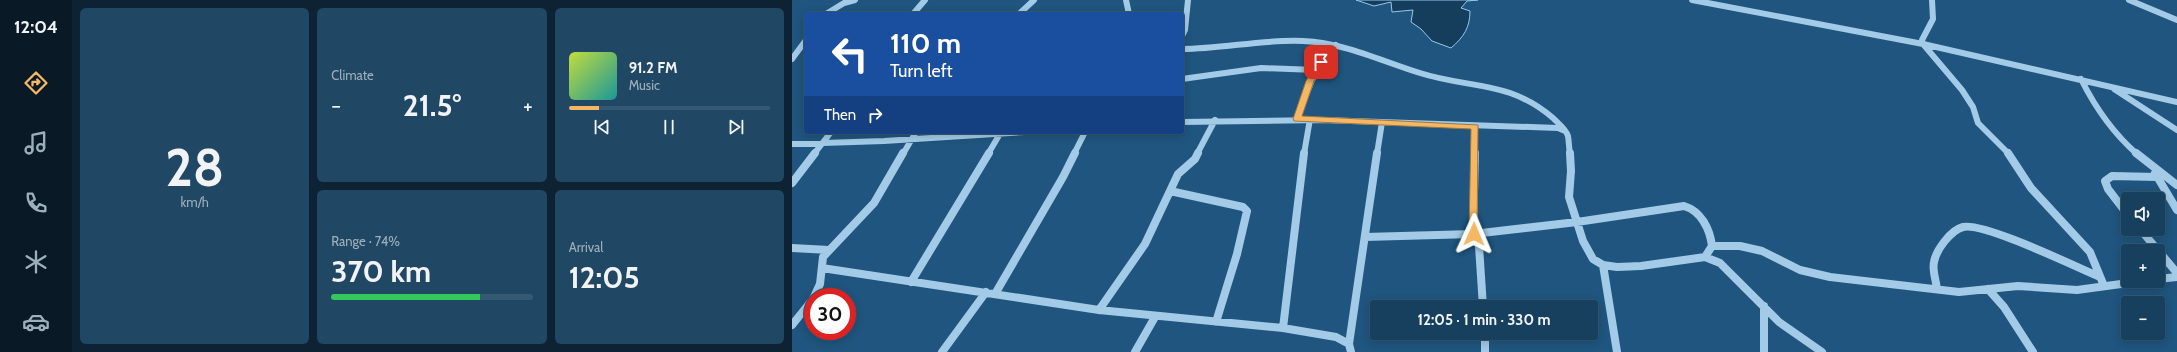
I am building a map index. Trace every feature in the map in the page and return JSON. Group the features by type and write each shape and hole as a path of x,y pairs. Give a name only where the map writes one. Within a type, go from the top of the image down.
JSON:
{"street":[{"path":"829,12 844,3 855,0"},
{"path":"915,12 925,0"},
{"path":"1021,12 1034,0"},
{"path":"1126,0 1129,12"},
{"path":"1184,30 1188,0"},
{"path":"1692,0 1923,44 2177,102"},
{"path":"1932,0 1933,19 1922,40 1923,44 1962,90 1973,107 1978,122 2009,154 2031,188 2067,224 2090,252 2104,286"},
{"path":"2129,0 2177,20"},
{"path":"1184,49 1267,41 1302,40 1356,49 1436,78 1510,91 1557,120 1566,131 1568,136 1571,171 1569,197 1583,241 1593,259 1603,265 1617,267 1641,266 1705,257 1720,263 1779,322 1822,352"},
{"path":"792,59 804,43"},
{"path":"1297,119 1310,81 1316,70 1336,45"},
{"path":"1184,79 1261,68 1316,70"},
{"path":"2081,79 2096,110 2116,133 2153,168 2174,181 2177,185"},
{"path":"2109,86 2177,130"},
{"path":"1184,122 1310,119 1475,127 1558,128 1566,131"},
{"path":"1283,328 1293,257 1302,161 1310,119"},
{"path":"1099,310 1145,244 1178,174 1195,159 1215,120"},
{"path":"1350,348 1382,122"},
{"path":"1475,127 1474,234 1479,246 1483,300"},
{"path":"792,183 830,134"},
{"path":"818,288 823,257 874,203 915,134"},
{"path":"792,144 912,139 985,134"},
{"path":"911,282 967,192 999,134"},
{"path":"995,294 1063,177 1084,134"},
{"path":"2153,168 2177,210"},
{"path":"2121,206 2108,189 2105,181 2112,176 2157,177"},
{"path":"1170,191 1243,207 1247,211 1237,254 1216,322"},
{"path":"1365,237 1474,234 1577,222 1684,206 1694,209 1710,232 1712,246 1705,257"},
{"path":"1937,289 1934,262 1938,253 1950,237 1963,227 1976,227 2100,277"},
{"path":"2146,236 2177,273"},
{"path":"1712,246 1740,246 1762,251 1800,270 1830,277 1959,292 1996,287 2018,286 2076,290 2121,284"},
{"path":"792,248 829,250"},
{"path":"1603,265 1617,352"},
{"path":"822,268 1099,310 1155,317 1283,328 1336,337 1350,348"},
{"path":"2165,278 2177,277"},
{"path":"1988,289 2004,307 2033,352"},
{"path":"942,352 986,292"},
{"path":"1764,306 1764,352"},
{"path":"792,325 804,310"},
{"path":"1135,352 1155,317"},
{"path":"1485,340 1485,352"}],"water":[{"path":"1356,0 1478,0 1467,1 1461,8 1470,11 1469,22 1463,36 1451,48 1432,41 1421,29 1411,22 1413,10 1392,12 1391,2 1374,6"}],"route":[{"path":"1321,62 1310,81 1297,119 1475,127 1474,234"}]}
